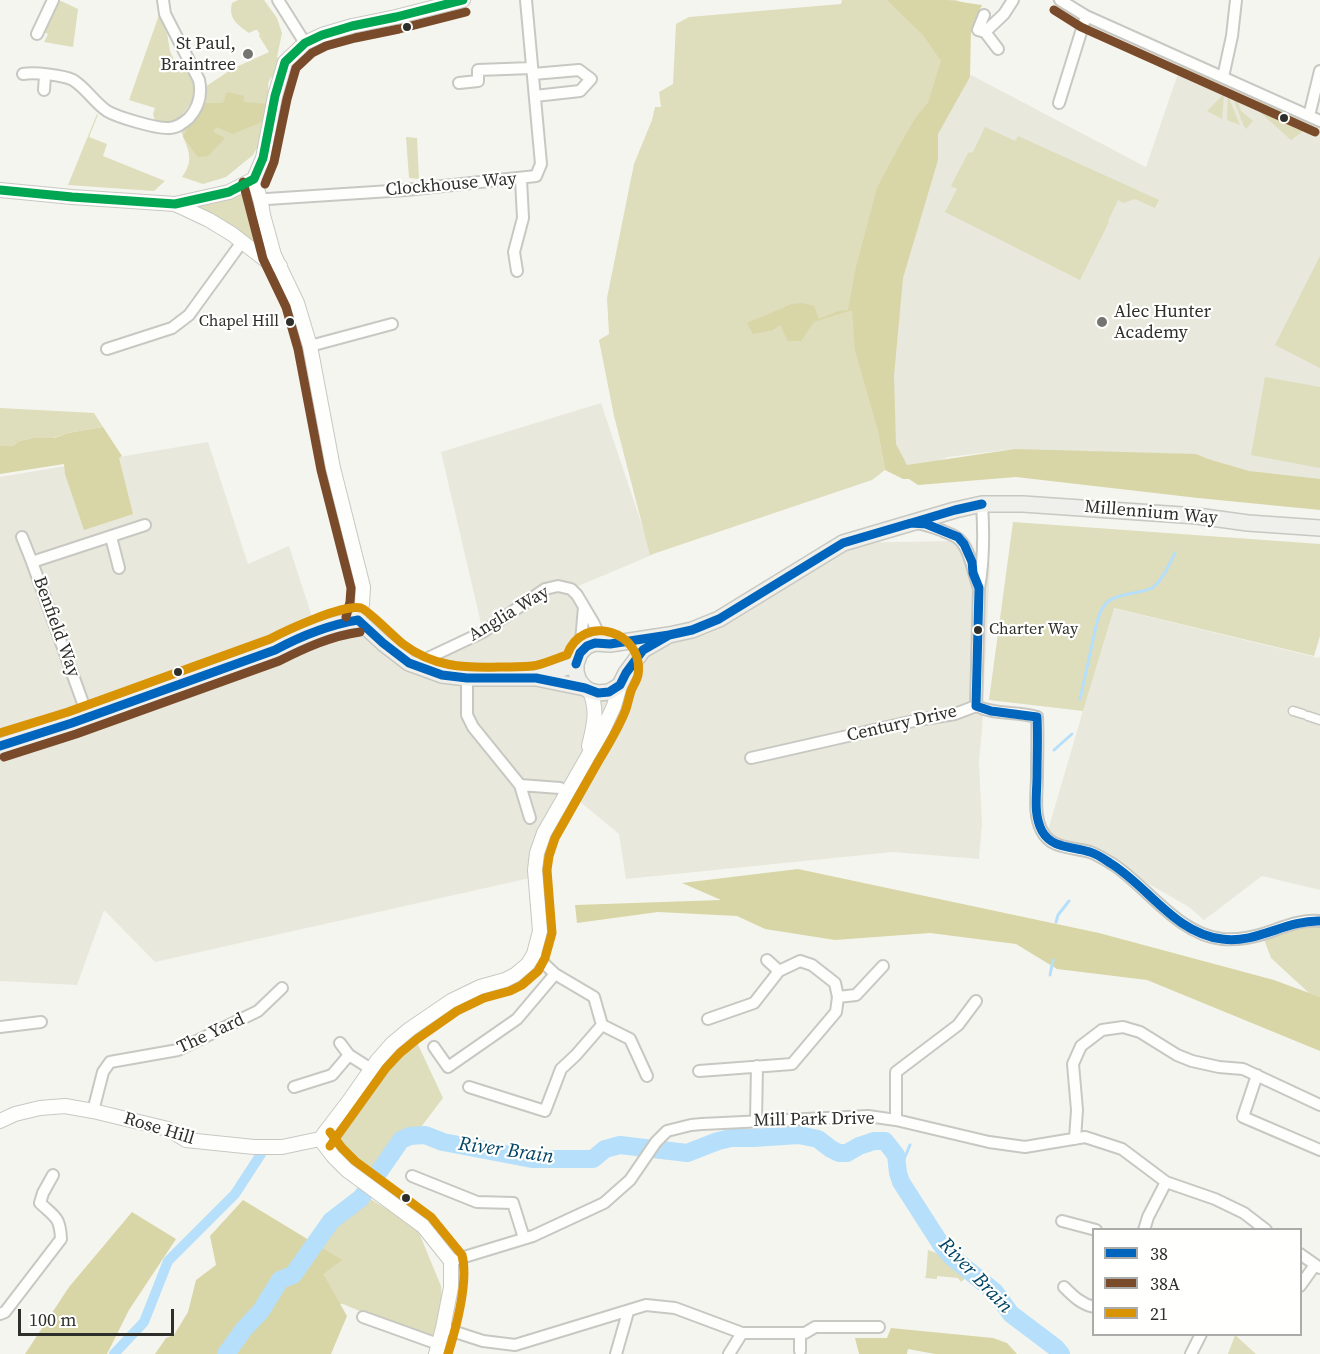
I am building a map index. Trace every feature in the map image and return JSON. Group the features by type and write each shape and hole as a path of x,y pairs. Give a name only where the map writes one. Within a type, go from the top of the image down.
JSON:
{"main road":[{"name":"Millennium Way","path":"669,635 692,630 718,619 843,543 982,504 1023,504 1185,515 1248,523 1320,528"},
{"path":"0,746 275,650 292,641 343,622 358,620 410,663 442,675 467,678 536,678 598,693 609,692 623,679 643,650 669,635"},
{"path":"536,678 578,658 587,646 595,643 669,635"},
{"path":"606,643 621,652 626,662 623,679"},
{"path":"578,658 576,672 579,681 587,689"}],"street":[{"path":"37,34 52,0"},
{"path":"23,74 45,75 73,81 115,115 163,128 174,128 197,107 200,97 199,80 165,14 163,0"},
{"path":"278,0 305,43"},
{"path":"0,190 175,204 229,192 254,179 263,158 275,96 285,62 305,43 322,35 425,5 464,0"},
{"name":"Clockhouse Way","path":"261,202 267,199 406,190 536,176 541,164 526,0"},
{"path":"984,38 1013,0"},
{"path":"1060,0 1086,16 1320,121"},
{"path":"1223,77 1232,36 1236,0"},
{"path":"984,15 978,30 998,49"},
{"path":"1059,103 1086,16"},
{"path":"459,83 478,81 477,70 579,70 591,79 580,91 535,96"},
{"path":"1309,116 1320,71"},
{"path":"44,90 45,75"},
{"path":"254,179 274,255 297,303 310,346 333,468 363,587 358,620"},
{"path":"517,271 514,252 523,218 521,179"},
{"path":"175,204 209,220 272,265 280,266"},
{"path":"107,349 172,328 189,315 242,242"},
{"path":"310,346 392,324"},
{"path":"979,588 983,567 982,504"},
{"name":"Century Drive","path":"751,758 918,720 955,714 976,706 979,588 973,573 972,562 964,544 958,537 926,524 911,523"},
{"path":"32,562 145,525"},
{"name":"Benfield Way","path":"22,537 88,717"},
{"path":"111,537 119,568"},
{"name":"Anglia Way","path":"428,658 483,632 545,589 558,586 571,589 577,595 606,643"},
{"path":"578,658 585,607"},
{"path":"467,678 467,715 473,727 520,785 530,818"},
{"path":"363,1317 437,1349 451,1287 452,1262 423,1226 347,1170 320,1139 392,1044 451,1001 480,987 505,980 528,964 534,954 540,931 535,870 537,853 544,833 603,730 623,679"},
{"path":"587,689 595,708 595,721 587,756"},
{"path":"976,706 986,711 1024,713 1037,717 1037,816 1042,832 1058,846 1102,857 1116,866 1178,920 1203,934 1220,939 1238,939 1295,923 1320,921"},
{"path":"1293,711 1320,720"},
{"path":"520,785 560,789"},
{"path":"534,954 555,974 594,996 602,1025 630,1039 647,1076"},
{"path":"766,960 779,970"},
{"path":"699,1071 792,1064 836,1012 838,997 835,983 812,964 800,961 779,970 754,1003 708,1019"},
{"path":"838,997 856,995 883,966"},
{"path":"434,1047 448,1067 518,1019 555,974"},
{"name":"The Yard","path":"93,1111 103,1072 110,1062 178,1050 258,1011 282,988"},
{"path":"896,1120 896,1072 958,1025 976,1001"},
{"path":"0,1027 40,1022"},
{"path":"469,1087 545,1110 561,1069 602,1025"},
{"path":"1075,1139 1077,1110 1073,1064 1081,1046 1102,1030 1123,1027 1140,1032 1192,1061 1243,1069 1320,1105"},
{"path":"340,1042 349,1055 371,1069"},
{"path":"294,1087 332,1074 349,1055"},
{"path":"756,1121 757,1066"},
{"path":"1257,1075 1243,1117 1320,1150"},
{"name":"Rose Hill","path":"0,1121 15,1114 65,1106 168,1129 186,1140 208,1143 282,1147 320,1139"},
{"name":"Mill Park Drive","path":"452,1262 524,1238 604,1203 630,1180 656,1142 667,1131 691,1125 868,1116 896,1120 989,1142 1025,1147 1085,1137 1122,1149 1166,1182 1215,1199 1244,1214 1262,1228"},
{"path":"0,1314 5,1312 61,1239 58,1219 40,1203 53,1175"},
{"path":"412,1176 477,1202 513,1203 524,1238"},
{"path":"1145,1228 1166,1182"},
{"path":"1062,1221 1092,1229"},
{"path":"1302,1256 1317,1267 1302,1284"},
{"path":"1064,1287 1075,1298 1092,1307"},
{"path":"443,1328 483,1341 515,1345 646,1305 675,1308 742,1333 805,1333 815,1327 879,1327"},
{"path":"616,1354 628,1312"},
{"path":"729,1354 742,1333"},
{"path":"800,1333 800,1351"},
{"path":"1191,1354 1200,1336"}],"shaded area":[{"path":"887,0 946,0 982,5 971,30 970,77 938,134 938,160 903,278 894,376 896,444 907,465 1015,449 1196,454 1249,471 1320,479 1320,510 1016,477 918,485 885,470 877,427 855,350 852,310 814,322 801,341 788,341 780,325 773,330 753,334 747,323 792,304 802,303 814,306 819,319 848,310 856,267 877,188 916,117 928,103 941,61 923,35"},
{"name":"Alec Hunter Academy","path":"1183,59 1320,121 1320,483 1015,449 948,457 905,475 878,383 923,159 971,75 1146,167"},
{"path":"227,92 244,96 244,102 267,104 264,121 233,134 216,127 213,132 225,138 208,156 198,157 183,137 204,103 223,103"},
{"path":"601,403 652,555 571,589 593,622 595,643 576,672 598,693 626,673 669,635 692,630 843,543 954,541 990,564 979,763 982,823 979,859 893,852 626,879 619,834 567,791 530,878 155,962 104,910 77,985 0,981 0,477 208,442 248,564 289,546 317,632 358,620 410,663 428,658 483,632 441,452"},
{"path":"103,427 122,456 119,458 133,514 84,530 65,474 64,464 0,474 0,446 13,446 19,441 33,438 55,438 68,433"},
{"path":"1113,608 1319,658 1320,655 1320,890 1262,876 1204,920 1189,907 1102,857 1044,844"},
{"path":"798,869 1099,933 1274,980 1320,997 1320,1051 1147,980 1057,969 1016,944 930,933 835,940 765,929 737,916 658,912 577,923 575,905 721,900 682,883"},
{"path":"243,1200 342,1260 323,1274 347,1316 331,1354 155,1354 166,1338 174,1335 188,1312 196,1280 216,1265 210,1236"},
{"path":"132,1212 176,1239 129,1310 107,1354 25,1354 69,1287"},
{"path":"891,1328 993,1338 1007,1343 1017,1354 935,1354 908,1349 907,1354 859,1354 855,1338 887,1338"}],"green space":[{"path":"238,0 264,0 277,18 282,33 277,57 282,61 279,70 268,84 269,95 262,139 253,155 226,177 203,184 182,177 188,165 189,154 181,131 193,121 203,107 206,98 205,87 232,69 269,52 257,30 249,33 233,17 232,3"},
{"path":"842,0 955,0 977,6 876,225 877,427 885,470 872,480 650,555 614,416 599,340 609,334 607,298 634,164 655,107 661,107 659,92 673,84 676,24 689,17 841,4"},
{"path":"61,1 78,9 73,47 44,42 48,34 41,31 58,2"},
{"path":"159,15 167,33 170,51 180,73 187,70 194,90 193,98 185,111 178,118 166,122 155,121 153,114 155,108 129,100"},
{"path":"1182,62 1221,81 1218,87 1179,71"},
{"path":"1233,89 1241,111 1253,121 1246,129 1230,90"},
{"path":"1224,94 1222,119 1207,111"},
{"path":"1252,95 1304,123 1303,131 1291,140 1252,105"},
{"path":"1228,96 1240,125 1227,120"},
{"path":"97,114 89,137 107,144 103,156 165,181 154,191 68,185"},
{"path":"985,127 1015,141 1018,136 1159,200 1155,208 1135,199 1123,203 1118,200 1080,280 945,212 957,189 951,186 968,153 973,152"},
{"path":"406,137 417,138 419,179 409,178"},
{"path":"249,191 265,243 263,251 190,206 192,203 229,199"},
{"path":"1320,256 1320,368 1275,345"},
{"path":"1265,377 1320,387 1320,468 1251,455"},
{"path":"0,408 94,413 103,427 68,433 54,438 33,438 19,441 13,446 0,446"},
{"path":"1013,522 1320,544 1320,636 1314,656 1114,608 1083,711 989,700"},
{"path":"1320,922 1320,997 1309,993 1271,958 1262,934"},
{"path":"414,1036 443,1098 415,1135 394,1138 372,1170 354,1161 334,1137 320,1139 376,1072"},
{"path":"369,1198 417,1228 441,1286 442,1299 433,1339 402,1329 343,1304 320,1305 235,1354 296,1280 325,1238"},
{"path":"928,1250 950,1260 967,1277 961,1282 958,1278 937,1276 937,1279 925,1278"},
{"path":"1236,1336 1256,1354 1228,1354"}],"waterway":[{"path":"1080,699 1097,622 1103,607 1117,597 1152,588 1162,577 1175,553"},
{"path":"1054,750 1072,734"},
{"path":"1056,922 1058,915 1069,901"},
{"path":"1050,975 1053,960"},
{"name":"River Brain","path":"226,1354 244,1329 261,1311 280,1280 293,1275 331,1221 361,1198 401,1140 410,1136 425,1135 443,1142 532,1159 593,1159 605,1149 620,1145 687,1153 731,1138 799,1135 818,1139 839,1153 847,1153 874,1141 885,1141 896,1155 901,1182 942,1246 995,1292 1011,1314 1061,1354"},
{"path":"901,1182 902,1164 910,1145"},
{"path":"114,1354 144,1322 168,1261 235,1194 261,1154"}],"transit line":[{"path":"0,190 175,204 229,192 254,179 263,158 275,96 285,62 305,43 352,26 463,0"},
{"name":"38A","path":"1054,10 1081,27 1315,132"},
{"name":"38A","path":"265,184 274,162 296,68 312,53 326,46 355,38 466,12"},
{"name":"38A","path":"243,182 263,259 286,307 298,349 321,470 351,588 346,617"},
{"name":"38","path":"908,524 982,504"},
{"name":"38","path":"0,746 72,723 275,650 315,632 358,620 409,663 442,675 467,678 536,678 585,688 598,693 609,692 620,685 643,650 669,635 692,630 719,619 843,543 911,523 926,524 958,537 964,544 972,562 973,573 979,588 976,706"},
{"name":"21","path":"0,733 68,712 270,639 315,619 353,608 364,610 414,652 437,662 461,666 516,667 541,664 567,655 575,642 585,634 598,631 611,632 623,638 632,647 638,660 638,675 626,709 555,838 549,856 547,870 552,933 545,958 538,971 522,985 510,991 484,998 457,1011 400,1053 386,1068 330,1146"},
{"name":"38A","path":"4,757 76,734 279,661 308,647 360,632"},
{"name":"38","path":"576,664 580,653 587,646 595,643 610,644 669,635"},
{"name":"38","path":"976,706 991,711 1037,717 1036,811 1039,824 1046,837 1057,844 1090,852 1103,858 1190,928 1205,935 1235,940 1295,924 1320,921"},
{"name":"21","path":"330,1132 355,1161 431,1217 462,1255 463,1291 448,1354"}],"place":[{"name":"St Paul, Braintree","path":"248,54"},
{"name":"Chapel Hill","path":"290,322"},
{"name":"Alec Hunter Academy","path":"1102,322"},
{"name":"Charter Way","path":"978,630"}]}
